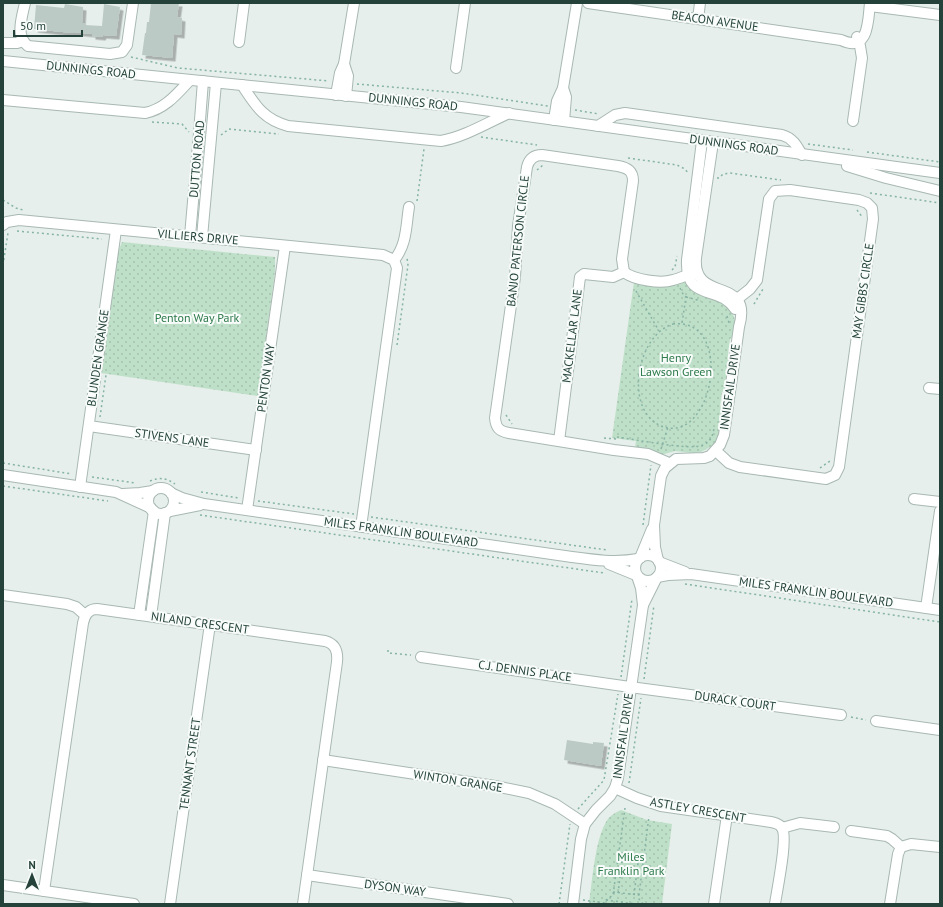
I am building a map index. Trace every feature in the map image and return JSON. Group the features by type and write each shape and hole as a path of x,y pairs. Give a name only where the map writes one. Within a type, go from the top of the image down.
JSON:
{"street":[{"path":"25,3 20,34 23,41 28,46 110,54 122,52 127,45 133,3"},
{"path":"238,42 244,3"},
{"path":"341,95 343,82 340,73 344,64 354,3"},
{"path":"456,68 465,3"},
{"path":"559,121 561,108 559,96 563,88 577,3"},
{"name":"BEACON AVENUE","path":"588,3 841,40 858,39"},
{"path":"698,19 700,3"},
{"path":"853,121 862,53 858,39 868,21 870,4 940,15"},
{"path":"3,43 17,43 23,41"},
{"name":"DUNNINGS ROAD","path":"3,62 448,105 822,158 940,173"},
{"path":"3,100 145,113 155,111 164,106 190,80"},
{"name":"DUTTON ROAD","path":"190,236 203,81"},
{"name":"DUTTON ROAD","path":"202,237 216,83"},
{"path":"242,85 258,109 276,123 288,126 441,141 462,135 509,113"},
{"path":"598,126 615,115 625,113 782,135 788,136 793,140 802,155"},
{"path":"702,141 687,260 692,273 709,286 729,292 734,301"},
{"path":"692,273 696,258 713,142"},
{"name":"BANJO PATERSON CIRCLE","path":"624,272 622,259 633,185 632,174 628,169 618,166 547,156 534,156 527,167 518,226 515,277 495,418 498,428 502,432 648,454 655,456 669,464"},
{"name":"DUNNINGS ROAD","path":"822,158 886,178 940,191"},
{"name":"MAY GIBBS CIRCLE","path":"716,451 729,464 740,467 826,479 835,475 842,444 873,219 872,208 867,203 859,200 790,190 775,191 769,200 757,280 750,289 734,301"},
{"path":"361,527 397,268 394,260 400,253 403,246 409,207"},
{"name":"VILLIERS DRIVE","path":"3,225 7,222 19,220 115,235 202,237 383,255 394,260"},
{"name":"BLUNDEN GRANGE","path":"80,487 115,235"},
{"name":"PENTON WAY","path":"247,510 284,246"},
{"path":"624,272 629,276 638,279 664,282 673,281 692,273"},
{"name":"MACKELLAR LANE","path":"559,441 580,276 584,274 613,276 624,272"},
{"name":"INNISFAIL DRIVE","path":"716,451 724,435 734,327 742,312 734,301"},
{"path":"929,388 940,389"},
{"name":"STIVENS LANE","path":"89,426 256,450"},
{"path":"654,525 635,566 637,575 646,581 656,578 661,570 655,547 654,525 661,476 665,468 676,459 704,458 710,456 716,451"},
{"path":"3,475 121,494 140,493 151,486 164,489 174,489 174,500 172,508 167,512 157,513 121,494"},
{"path":"139,615 152,510 149,505 151,486"},
{"name":"MILES FRANKLIN BOULEVARD","path":"174,489 182,498 204,504 598,561 618,561 639,558"},
{"path":"914,499 940,502"},
{"name":"MILES FRANKLIN BOULEVARD","path":"167,512 204,504"},
{"path":"926,608 940,511"},
{"path":"151,616 167,512"},
{"path":"639,558 649,555 659,561"},
{"name":"MILES FRANKLIN BOULEVARD","path":"598,561 637,575"},
{"name":"MILES FRANKLIN BOULEVARD","path":"659,561 691,574"},
{"name":"MILES FRANKLIN BOULEVARD","path":"656,578 668,575 691,574 940,610"},
{"name":"INNISFAIL DRIVE","path":"637,575 641,588 643,605"},
{"name":"INNISFAIL DRIVE","path":"573,901 581,839 585,824 610,796 615,788 618,778 625,686 643,605 656,578"},
{"path":"3,595 67,604 76,607 85,615 44,891"},
{"name":"NILAND CRESCENT","path":"85,615 90,610 95,609 325,641 330,642 334,646 337,652 337,662 303,904"},
{"name":"TENNANT STREET","path":"170,904 210,624"},
{"name":"C.J. DENNIS PLACE","path":"421,656 625,686"},
{"name":"DURACK COURT","path":"625,686 841,715"},
{"path":"876,721 940,730"},
{"name":"WINTON GRANGE","path":"323,760 495,786 529,793 555,804 585,824"},
{"name":"ASTLEY CRESCENT","path":"615,788 637,798 661,806 771,822 779,824 782,828"},
{"path":"714,904 727,815"},
{"path":"775,904 784,841 782,828 800,823 834,828"},
{"path":"851,830 887,836 901,847"},
{"path":"901,847 911,844 940,847"},
{"path":"890,904 898,854 901,847"},
{"name":"DYSON WAY","path":"307,875 508,904"},
{"path":"3,885 134,904"}],"path":[{"path":"122,52 132,58 178,68 461,93 601,115"},
{"path":"151,121 182,124 189,132 199,133"},
{"path":"212,134 220,135 228,129 283,134"},
{"path":"477,136 542,146"},
{"path":"808,144 858,151"},
{"path":"409,207 417,202 425,147"},
{"path":"865,152 940,162"},
{"path":"535,172 546,164 547,156"},
{"path":"624,158 677,165 685,169 688,174 698,175"},
{"path":"708,176 718,178 724,174 730,173 783,181"},
{"path":"868,193 940,203"},
{"path":"856,209 864,219"},
{"path":"3,265 8,234 13,230 115,235"},
{"path":"636,291 659,331"},
{"path":"686,297 704,302"},
{"path":"726,314 734,327"},
{"path":"678,324 693,328 701,335 711,359 711,381 708,392 698,412 693,419 675,428 668,428 654,421 645,411 639,386 640,367 643,355 659,331 669,326 678,324"},
{"path":"506,415 512,425"},
{"path":"642,529 651,465 655,456 661,450 668,428"},
{"path":"602,438 616,438 698,447 709,440 715,428"},
{"path":"820,469 830,461"},
{"path":"151,486 155,479 166,479 174,489"},
{"path":"3,486 113,502"},
{"path":"194,492 613,551"},
{"path":"198,515 609,573"},
{"path":"683,584 940,622"},
{"path":"559,904 570,824 573,815 604,780 625,686 634,587 641,588"},
{"path":"388,650 388,653 421,656"},
{"path":"841,715 876,721"},
{"path":"560,897 573,901 605,904 606,900 611,897 616,873 625,808"},
{"path":"643,904 638,895 649,816"},
{"path":"619,853 644,856"},
{"path":"618,893 623,853"},
{"path":"634,895 639,856"},
{"path":"616,873 620,874"},
{"path":"636,876 641,876"},
{"path":"613,892 638,895"},
{"path":"606,900 636,904"}],"green space":[{"name":"Penton Way Park","path":"122,242 275,257 275,271 258,396 101,373 118,252"},
{"name":"Henry Lawson Green","path":"684,281 713,295 731,311 735,324 734,335 730,339 728,354 731,358 726,389 722,392 720,406 723,409 718,438 712,446 701,452 692,453 675,451 661,455 635,448 636,441 612,438 634,282"},
{"name":"Miles Franklin Park","path":"621,810 647,820 672,824 662,904 589,904 594,862 602,832 610,817"}],"building":[{"path":"151,3 179,3 177,17 182,18 181,35 174,34 172,58 142,55 147,22 149,22"},
{"path":"65,4 83,7 82,23 85,23 85,25 102,26 104,4 120,7 116,36 103,35 102,37 92,36 92,34 34,29 36,5 64,8"},
{"path":"567,740 593,744 593,742 604,743 601,766 564,760"}]}
